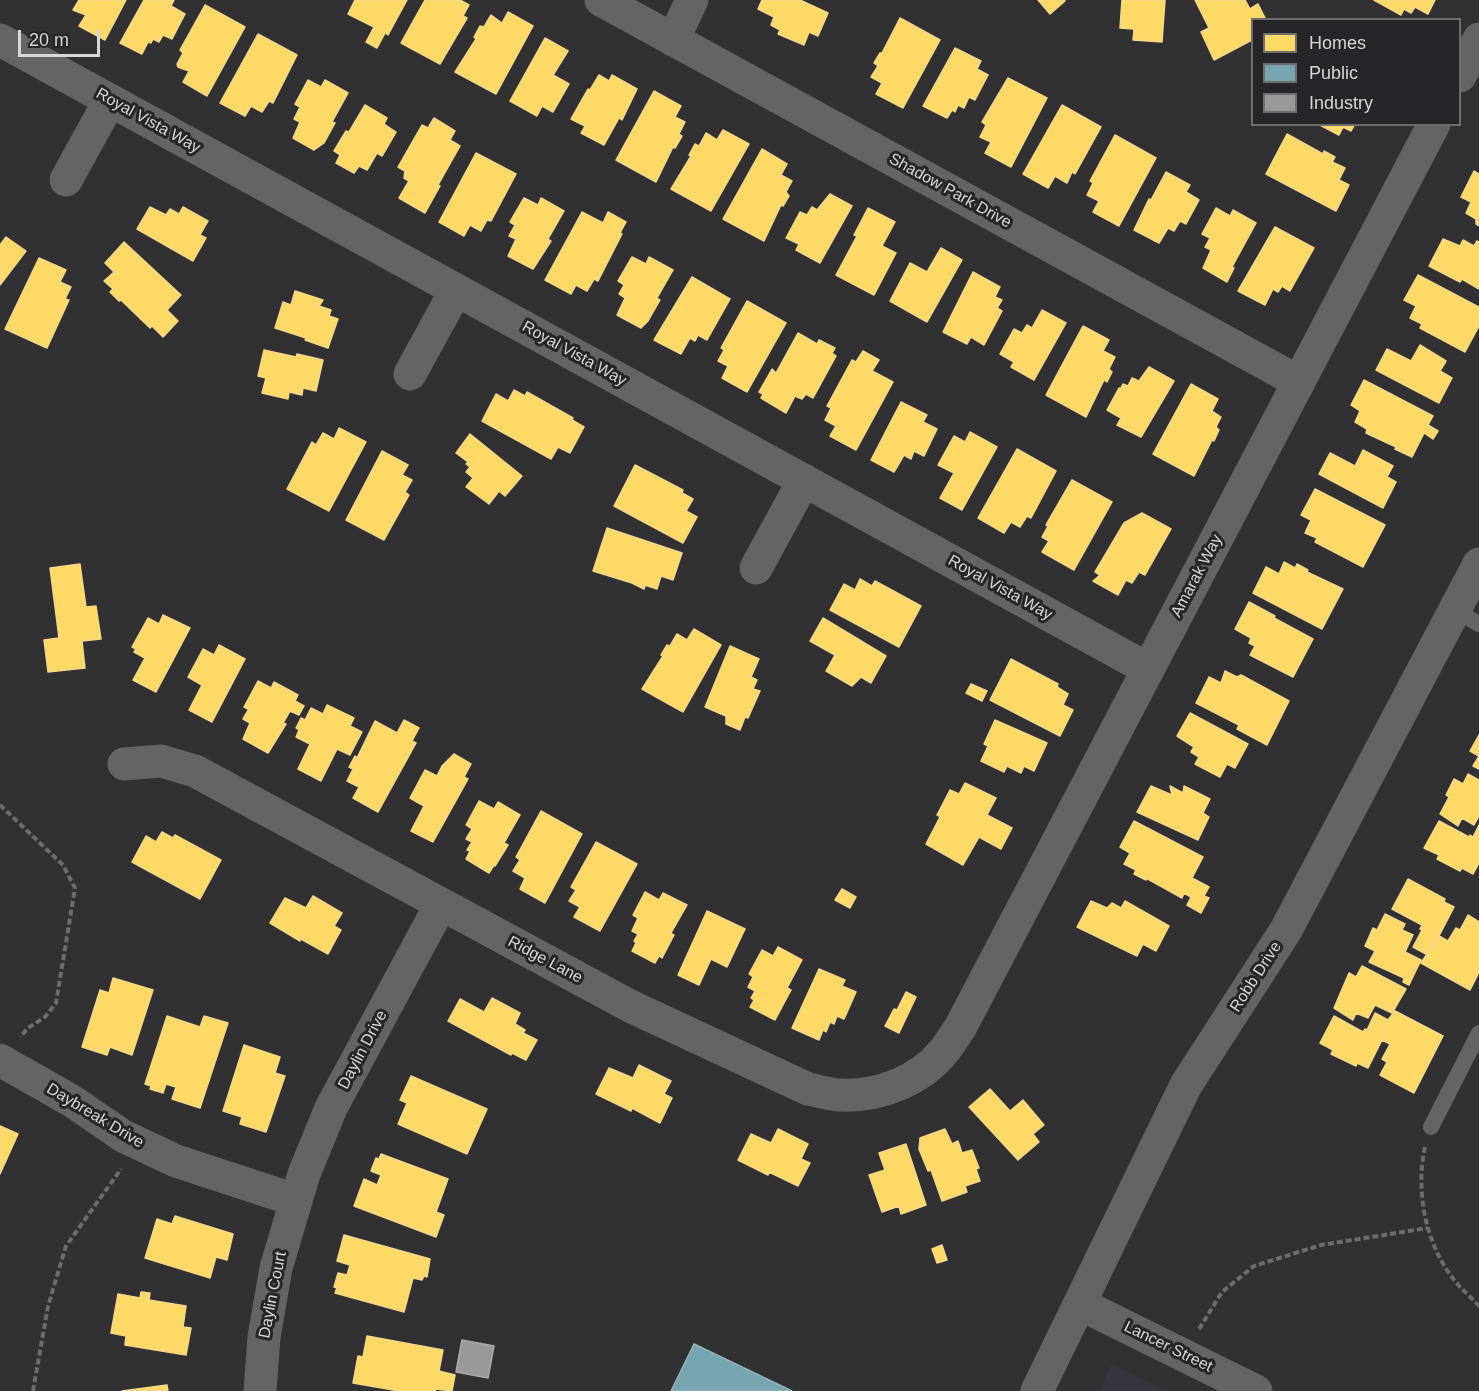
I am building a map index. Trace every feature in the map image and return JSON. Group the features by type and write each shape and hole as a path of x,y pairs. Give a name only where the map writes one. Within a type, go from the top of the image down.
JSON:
{"street":[{"name":"Shadow Park Drive","path":"601,0 1299,382"},
{"path":"673,40 692,0"},
{"path":"1461,74 1479,39"},
{"name":"Royal Vista Way","path":"0,40 1148,669"},
{"path":"66,180 110,100"},
{"name":"Amarak Way","path":"960,1028 1433,126"},
{"path":"410,374 456,290"},
{"path":"756,568 804,480"},
{"name":"Robb Drive","path":"1037,1391 1186,1085 1286,930 1472,595"},
{"name":"Ridge Lane","path":"124,764 161,761 195,771 630,1006 808,1089 839,1095 867,1094 894,1087 920,1073 943,1053 960,1028"},
{"name":"Daylin Drive","path":"295,1200 331,1108 441,904"},
{"name":"Daybreak Drive","path":"9,1050 72,1101 123,1136 176,1161 295,1200"},
{"name":"Daylin Court","path":"260,1391 264,1337 276,1268 295,1200"},
{"name":"Lancer Street","path":"1080,1304 1256,1391"}],"lane":[{"path":"1431,1127 1479,1033"}],"path":[{"path":"0,805 63,864 75,888 56,1003 45,1017 28,1028 9,1050"},
{"path":"1431,1127 1424,1150 1421,1191 1428,1228 1444,1266 1479,1306"},
{"path":"33,1391 48,1306 66,1246 121,1168"},
{"path":"1183,1355 1222,1292 1254,1266 1321,1245 1428,1228"}],"shaded area":[{"path":"1112,1364 1166,1391 1099,1391"}],"building: Homes":[{"path":"79,0 126,0 105,40 79,26 86,15 73,10"},
{"path":"144,0 174,0 171,6 185,14 172,39 163,35 159,42 153,39 151,43 148,42 142,54 120,43"},
{"path":"355,0 407,0 388,35 385,33 377,48 366,42 374,27 348,14"},
{"path":"425,0 460,0 469,5 463,16 467,18 440,64 401,43"},
{"path":"762,0 800,0 828,13 818,36 809,32 804,45 778,34 780,30 771,25 774,17 758,9"},
{"path":"1038,0 1064,0 1065,1 1050,14"},
{"path":"1122,0 1165,0 1162,42 1133,40 1134,29 1120,28"},
{"path":"1195,0 1245,0 1250,9 1258,4 1265,18 1251,18 1251,41 1214,60 1201,32 1209,28"},
{"path":"1374,0 1435,0 1428,14 1415,7 1411,13 1404,9 1401,15"},
{"path":"205,5 245,27 207,96 183,82 189,71 178,67 177,64 183,53 180,50"},
{"path":"508,12 533,26 496,94 455,72 476,39 474,37 480,26 484,27 491,15 502,23"},
{"path":"900,18 940,40 903,108 876,94 882,83 871,77 878,66 874,63 882,53"},
{"path":"258,34 297,55 273,103 269,101 262,112 251,106 245,116 220,103"},
{"path":"545,38 568,51 553,75 569,84 553,112 542,106 537,116 510,101"},
{"path":"955,48 981,61 977,69 988,75 975,100 969,97 964,108 958,105 955,112 952,110 947,118 923,106"},
{"path":"599,75 609,81 612,75 637,89 622,120 619,118 604,145 581,133 585,126 571,119"},
{"path":"1008,78 1047,98 1011,167 985,153 991,142 980,137 986,125 982,122"},
{"path":"308,80 321,87 325,80 348,93 332,122 335,123 324,143 314,150 293,138 300,122 294,119 300,107 295,104"},
{"path":"654,91 681,106 675,117 685,122 679,134 682,136 675,148 673,147 656,182 616,160"},
{"path":"365,105 387,118 384,124 396,132 382,156 377,153 367,170 359,166 354,173 336,163 340,155 334,151 346,131 349,132"},
{"path":"1062,105 1101,127 1075,174 1072,172 1067,183 1055,176 1048,188 1023,174"},
{"path":"434,118 455,131 450,140 460,146 425,213 399,198 409,181 404,178 405,171 398,167 422,125 428,128"},
{"path":"1322,126 1354,126 1351,131 1343,127 1339,135"},
{"path":"723,130 749,144 711,211 671,189 691,156 689,155 695,144 699,146 706,133 717,140"},
{"path":"1287,134 1323,154 1324,151 1335,157 1332,162 1345,168 1339,180 1349,185 1336,211 1266,174"},
{"path":"1115,135 1156,158 1119,226 1093,212 1099,201 1087,195 1093,183 1090,181"},
{"path":"762,149 787,164 781,175 792,181 786,192 789,196 783,206 781,205 764,241 723,219"},
{"path":"476,153 516,174 491,221 487,220 481,231 470,225 464,236 439,222"},
{"path":"1474,171 1479,174 1479,226 1476,224 1476,219 1466,213 1471,202 1461,197"},
{"path":"1166,172 1190,185 1186,192 1199,200 1186,224 1180,221 1174,231 1168,228 1159,243 1134,230 1149,199 1151,200"},
{"path":"830,194 852,206 820,263 796,250 799,244 786,238 800,212 807,215 812,207 817,210"},
{"path":"524,198 538,205 541,198 564,211 548,239 551,241 533,269 508,256 516,239 509,236 515,225 510,222"},
{"path":"150,207 166,215 170,209 179,214 183,207 208,221 200,235 206,238 193,261 137,229"},
{"path":"868,208 895,222 882,246 896,253 874,295 836,275 857,236 854,235"},
{"path":"1216,208 1230,216 1233,210 1256,223 1232,267 1234,268 1227,282 1203,268 1211,250 1205,247 1210,238 1202,234"},
{"path":"582,212 603,223 608,212 626,222 598,281 594,279 587,291 576,285 571,294 545,280"},
{"path":"1275,227 1314,248 1290,291 1282,286 1278,292 1273,289 1265,305 1238,291"},
{"path":"6,237 26,251 0,285 0,245"},
{"path":"1443,239 1460,246 1463,240 1474,246 1477,241 1479,242 1479,289 1462,279 1460,282 1429,266"},
{"path":"124,242 181,295 167,310 178,321 163,337 152,326 150,328 121,300 119,301 110,292 113,289 104,281 114,272 105,263"},
{"path":"941,248 962,260 927,322 890,301 910,263 927,272"},
{"path":"632,257 646,264 649,257 673,270 657,298 660,300 648,321 641,328 617,315 625,298 619,294 624,285 618,281"},
{"path":"39,258 66,270 60,282 71,287 65,299 69,300 47,348 5,329"},
{"path":"973,272 1000,287 995,297 1002,300 997,308 1002,311 984,345 971,337 967,344 943,332"},
{"path":"1418,275 1479,307 1479,326 1465,352 1420,328 1422,324 1410,318 1416,306 1404,300"},
{"path":"692,277 730,299 707,340 698,335 695,341 690,338 681,354 654,340"},
{"path":"295,291 323,300 319,306 331,310 329,316 338,319 328,348 275,328 283,302 291,305"},
{"path":"747,301 786,323 747,392 722,378 728,366 718,361 724,350 721,348"},
{"path":"1042,310 1066,323 1034,380 1011,367 1014,362 1000,354 1014,329 1022,333 1027,325 1032,328"},
{"path":"1083,326 1109,340 1103,351 1115,357 1109,369 1112,372 1107,382 1104,380 1086,417 1046,395"},
{"path":"798,333 817,344 819,340 835,348 832,353 836,356 813,398 806,394 802,399 795,396 786,413 761,398 763,394 759,392 772,369 776,373"},
{"path":"1420,345 1446,361 1440,371 1452,378 1439,403 1376,370 1387,349 1411,361"},
{"path":"264,350 323,360 316,391 303,388 302,395 289,392 288,399 262,393 266,378 258,376"},
{"path":"863,351 879,360 872,371 893,382 856,450 830,436 836,426 825,420 831,408 827,406 852,360 856,362"},
{"path":"1149,367 1174,381 1141,437 1117,425 1121,418 1107,410 1119,388 1123,384 1128,386 1132,378 1139,381"},
{"path":"1364,380 1433,416 1428,425 1438,431 1433,439 1424,433 1412,457 1366,433 1367,429 1355,422 1360,411 1351,405"},
{"path":"1191,384 1218,399 1212,411 1221,417 1216,427 1219,430 1214,441 1212,440 1194,476 1153,454"},
{"path":"514,390 525,396 527,392 573,418 572,420 584,427 570,453 558,447 551,459 482,421 496,394 508,401"},
{"path":"901,402 927,415 923,422 937,429 924,456 914,451 911,459 904,455 894,472 871,460"},
{"path":"339,428 366,442 329,511 287,489 312,442 316,445 323,433 334,439"},
{"path":"970,432 997,447 962,510 940,498 954,473 938,465 954,436 965,442"},
{"path":"470,434 522,476 505,496 499,491 489,504 466,487 473,478 466,472 470,467 466,464 468,462 456,453"},
{"path":"1017,449 1056,471 1031,518 1027,516 1020,527 1011,522 1004,533 978,518"},
{"path":"1363,450 1393,466 1387,477 1396,482 1383,508 1319,474 1330,453 1355,466"},
{"path":"382,451 408,465 402,475 412,480 405,492 409,495 384,540 346,520"},
{"path":"635,465 683,490 682,493 693,499 686,511 697,517 683,543 614,506"},
{"path":"1072,480 1112,502 1074,570 1042,552 1049,541 1042,537 1048,526 1046,525"},
{"path":"1315,489 1385,525 1363,567 1315,542 1317,538 1305,533 1311,520 1301,515"},
{"path":"1142,513 1171,529 1145,575 1139,572 1132,583 1126,580 1118,595 1093,581 1100,575 1095,572 1124,523"},
{"path":"607,528 682,553 673,580 661,576 657,589 645,585 644,589 593,571"},
{"path":"1284,562 1295,568 1297,564 1308,570 1307,572 1343,589 1322,629 1253,593 1266,567 1279,574"},
{"path":"80,564 86,607 96,606 101,639 82,641 85,668 48,672 44,640 59,638 50,568"},
{"path":"860,579 872,586 875,581 921,606 899,647 830,610 844,584 855,590"},
{"path":"1249,602 1313,639 1293,677 1250,655 1255,646 1249,643 1251,638 1235,629"},
{"path":"163,615 190,628 156,692 133,680 145,658 134,652 136,649 132,647 148,618 159,624"},
{"path":"823,618 886,656 871,683 861,677 852,686 826,671 835,655 810,641"},
{"path":"694,629 721,645 683,712 642,689 663,656 661,655 667,645 670,646 677,634 687,640"},
{"path":"219,645 245,659 212,722 189,710 202,685 188,677 203,649 214,655"},
{"path":"730,646 759,659 751,677 757,680 753,689 760,691 740,730 726,724 726,716 705,707"},
{"path":"1011,659 1058,684 1057,687 1068,694 1063,705 1073,710 1060,736 990,700"},
{"path":"1225,671 1237,677 1241,675 1289,701 1267,745 1237,729 1239,725 1196,703 1209,677 1221,683"},
{"path":"258,681 271,688 274,682 298,695 295,701 304,706 299,715 290,711 283,723 286,724 268,753 243,739 250,723 243,719 250,707 248,709 244,707"},
{"path":"971,684 987,691 982,701 966,693"},
{"path":"327,705 354,718 350,726 362,732 350,755 337,749 321,781 298,769 310,744 296,737 299,730 296,728 301,718 305,720 311,708 323,714"},
{"path":"1190,713 1248,744 1235,768 1227,764 1220,777 1195,764 1199,757 1191,752 1194,747 1177,736"},
{"path":"404,720 419,728 412,741 416,743 378,812 353,798 359,787 347,781 353,769 349,767 355,756 357,758 375,721 397,733"},
{"path":"995,720 1047,743 1034,771 1024,766 1021,773 1007,766 1004,772 981,761 988,746 984,744"},
{"path":"1479,735 1479,756 1470,751"},
{"path":"454,754 471,764 464,777 468,779 433,842 411,831 424,806 410,798 425,770 437,776 442,766"},
{"path":"1479,756 1479,769 1473,766"},
{"path":"1468,774 1479,780 1479,816 1474,825 1462,818 1458,826 1440,814 1449,797 1446,795 1454,779 1463,784"},
{"path":"965,783 996,798 987,815 1012,828 1001,849 979,837 963,865 926,844 940,817 937,815 950,790 959,794"},
{"path":"1151,786 1172,795 1170,786 1183,793 1184,786 1210,799 1203,813 1209,817 1198,840 1137,812"},
{"path":"479,801 494,809 498,802 520,815 504,843 508,845 489,873 466,859 470,851 467,850 472,842 466,839 472,829 466,825"},
{"path":"541,811 582,834 545,903 520,889 525,878 513,871 520,860 516,857"},
{"path":"1134,821 1203,857 1192,878 1209,887 1204,896 1209,898 1201,913 1187,905 1191,897 1184,893 1182,898 1134,874 1136,870 1124,864 1130,853 1120,847"},
{"path":"1439,821 1469,837 1470,835 1473,837 1479,825 1479,863 1473,874 1462,868 1460,871 1437,859 1439,855 1424,848"},
{"path":"162,832 173,838 175,835 221,860 200,899 132,862 146,836 156,842"},
{"path":"596,842 637,864 600,931 574,917 580,907 569,901 576,890 571,887"},
{"path":"1408,879 1445,899 1444,902 1454,907 1439,936 1426,954 1413,947 1422,930 1420,929 1422,925 1392,909"},
{"path":"842,889 856,897 850,908 835,900"},
{"path":"645,892 659,900 663,893 687,905 671,933 674,935 662,958 659,956 655,963 632,951 638,934 632,931 638,918 633,915"},
{"path":"313,896 342,913 334,926 341,930 328,954 270,923 285,898 306,908"},
{"path":"1091,901 1107,908 1112,903 1121,908 1125,901 1169,926 1156,951 1143,944 1137,956 1077,927"},
{"path":"707,911 745,929 727,967 711,959 699,985 678,975"},
{"path":"1385,914 1405,924 1402,930 1413,935 1405,952 1421,960 1409,985 1403,982 1404,978 1369,962 1375,951 1365,946 1373,928 1377,930"},
{"path":"1468,915 1479,922 1479,972 1470,990 1421,963 1439,936 1448,941 1456,928 1460,930"},
{"path":"778,947 802,960 787,988 791,990 775,1020 750,1007 755,991 748,987 753,977 749,974 762,950 773,956"},
{"path":"1362,966 1406,989 1392,1013 1375,1005 1368,1018 1356,1013 1353,1020 1334,1008 1349,973 1356,977"},
{"path":"819,969 845,980 842,986 856,992 844,1019 837,1016 834,1024 830,1022 826,1032 823,1030 819,1040 792,1028"},
{"path":"113,978 153,990 132,1055 110,1047 107,1055 82,1047 100,990 109,993"},
{"path":"906,992 916,997 899,1033 885,1026 894,1009 897,1010"},
{"path":"492,998 520,1013 515,1024 525,1030 523,1033 537,1040 526,1060 512,1053 511,1055 448,1021 460,999 484,1012"},
{"path":"1395,1011 1443,1036 1414,1093 1380,1075 1387,1062 1382,1059 1390,1044 1382,1040 1388,1020"},
{"path":"1375,1013 1388,1020 1382,1040 1368,1068 1357,1063 1356,1066 1331,1054 1333,1050 1320,1043 1334,1016 1363,1032 1367,1030"},
{"path":"167,1016 200,1027 204,1016 228,1023 200,1108 172,1099 176,1087 166,1084 163,1093 150,1089 151,1086 145,1084"},
{"path":"244,1045 280,1057 275,1073 285,1076 266,1132 240,1124 242,1117 223,1111"},
{"path":"639,1065 671,1081 664,1094 672,1098 660,1123 632,1108 631,1111 596,1094 609,1068 633,1078"},
{"path":"411,1076 487,1109 467,1154 398,1124 407,1103 400,1100"},
{"path":"990,1089 1010,1111 1023,1100 1044,1125 1033,1134 1039,1142 1018,1160 969,1107"},
{"path":"0,1126 18,1134 0,1174"},
{"path":"778,1129 808,1144 801,1159 810,1163 798,1186 769,1172 768,1175 738,1160 751,1134 771,1143"},
{"path":"945,1129 952,1144 958,1141 962,1153 972,1150 979,1168 976,1169 980,1181 965,1186 967,1192 942,1201 931,1170 928,1171 919,1149 920,1138"},
{"path":"906,1144 926,1205 901,1214 899,1206 882,1212 869,1175 885,1170 879,1153"},
{"path":"381,1154 448,1179 436,1212 444,1215 436,1237 354,1206 364,1179 377,1185 381,1175 371,1171 376,1158 379,1159"},
{"path":"175,1216 233,1234 227,1260 216,1257 210,1278 145,1258 157,1219 172,1224"},
{"path":"344,1235 430,1259 427,1277 424,1276 422,1280 413,1278 404,1312 335,1293 337,1288 334,1287 338,1273 347,1275 350,1265 337,1261"},
{"path":"942,1245 947,1260 937,1263 932,1249"},
{"path":"141,1292 150,1293 149,1300 186,1306 183,1327 191,1328 186,1355 125,1345 126,1336 111,1333 118,1294 140,1298"},
{"path":"367,1336 443,1350 439,1371 455,1375 452,1391 436,1389 435,1391 399,1391 353,1383 358,1356 363,1357"},
{"path":"167,1385 168,1391 122,1391"}],"building: Public":[{"path":"694,1344 792,1391 671,1391"}],"building: Industry":[{"path":"462,1340 494,1346 488,1378 456,1372"}]}
